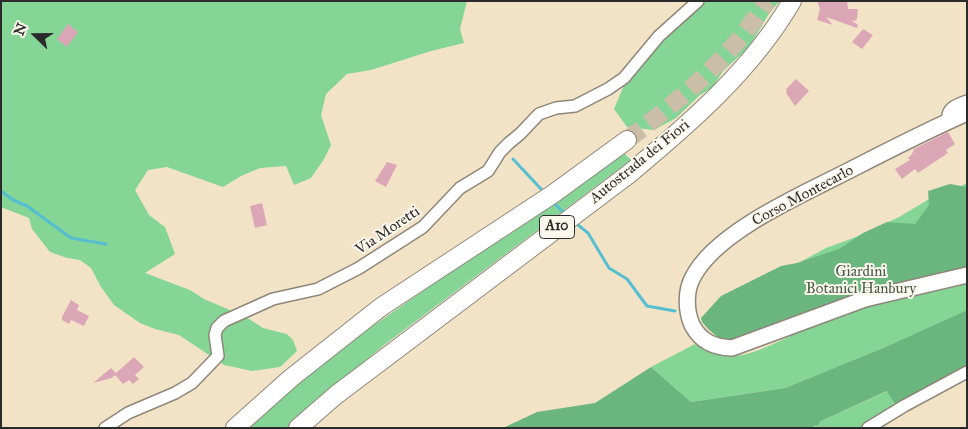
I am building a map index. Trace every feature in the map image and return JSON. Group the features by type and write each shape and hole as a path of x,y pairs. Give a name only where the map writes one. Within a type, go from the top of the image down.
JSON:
{"highway":[{"name":"Autostrada dei Fiori","path":"298,428 336,394 629,174 670,140 702,111 736,75 764,42 792,1"},
{"name":"Autostrada dei Fiori","path":"235,428 290,378 381,307 553,194 627,140"}],"main road":[{"name":"Corso Montecarlo","path":"967,113 748,224 717,249 699,267 689,286 687,304 690,319 707,343 732,348 865,299 967,275"}],"street":[{"name":"Via Moretti","path":"105,428 128,413 175,393 192,383 218,356 215,335 217,328 224,321 274,299 318,289 360,268 423,227 460,188 488,171 504,148 539,114 556,108 575,106 608,89 624,78 659,36 698,1"},
{"path":"948,121 947,115 951,108 967,101"},
{"path":"868,428 967,372"}],"green space":[{"path":"1,1 467,1 460,29 464,43 431,51 371,70 347,74 326,94 321,115 331,145 311,178 294,185 286,166 260,168 241,176 223,187 167,167 148,170 135,190 149,215 165,227 175,254 145,273 190,290 204,299 246,317 263,328 287,334 293,340 297,351 280,367 252,371 224,365 179,335 140,323 114,305 101,287 91,268 80,260 50,252 32,229 29,218 1,207"},
{"path":"707,1 780,1 770,12 749,47 723,71 713,87 700,95 676,118 654,130 627,127 614,109 627,78 684,17"},
{"path":"623,152 631,160 384,345 286,428 248,428 298,382 357,337"},
{"path":"967,183 967,310 883,348 785,388 691,402 651,367 695,344 719,355 730,356 752,353 829,319 791,267 826,248 856,237 899,217 931,198"},
{"name":"Giardini Botanici Hanbury","path":"950,184 967,187 967,267 734,339 720,339 702,322 701,318 721,296 781,266 797,263 839,249 863,233 887,222 915,224 929,205 928,191"},
{"path":"967,310 967,366 895,404 887,391 819,422 820,424 810,428 503,428 537,412 595,403 651,367 691,402 785,388 883,348"},
{"path":"888,391 895,404 859,428 811,428 819,424 819,422"}],"building":[{"path":"817,1 847,1 848,9 858,9 857,19 855,21 851,20 858,25 857,28 826,17 833,25 817,20 820,9"},
{"path":"68,24 78,32 67,47 57,39"},
{"path":"863,29 873,35 862,49 852,42"},
{"path":"796,79 809,91 795,106 786,93 786,89"},
{"path":"948,132 955,144 946,150 948,153 918,173 915,169 902,179 895,169 910,160 908,158 914,149"},
{"path":"387,162 397,165 386,187 375,181"},
{"path":"262,203 267,225 255,228 250,206"},
{"path":"71,300 79,305 77,310 89,316 84,326 71,320 69,324 62,320"},
{"path":"134,357 144,367 135,375 139,379 133,384 129,380 123,384 115,375 112,378 93,383 111,368 116,373"}],"waterway":[{"path":"513,159 541,189"},
{"path":"1,191 13,200 27,206 71,238 106,244"},
{"path":"554,203 564,213"},
{"path":"578,225 588,233 609,268 627,279 647,306 675,311"}],"tunnel":[{"path":"627,140 703,77 737,41 767,1"}]}
